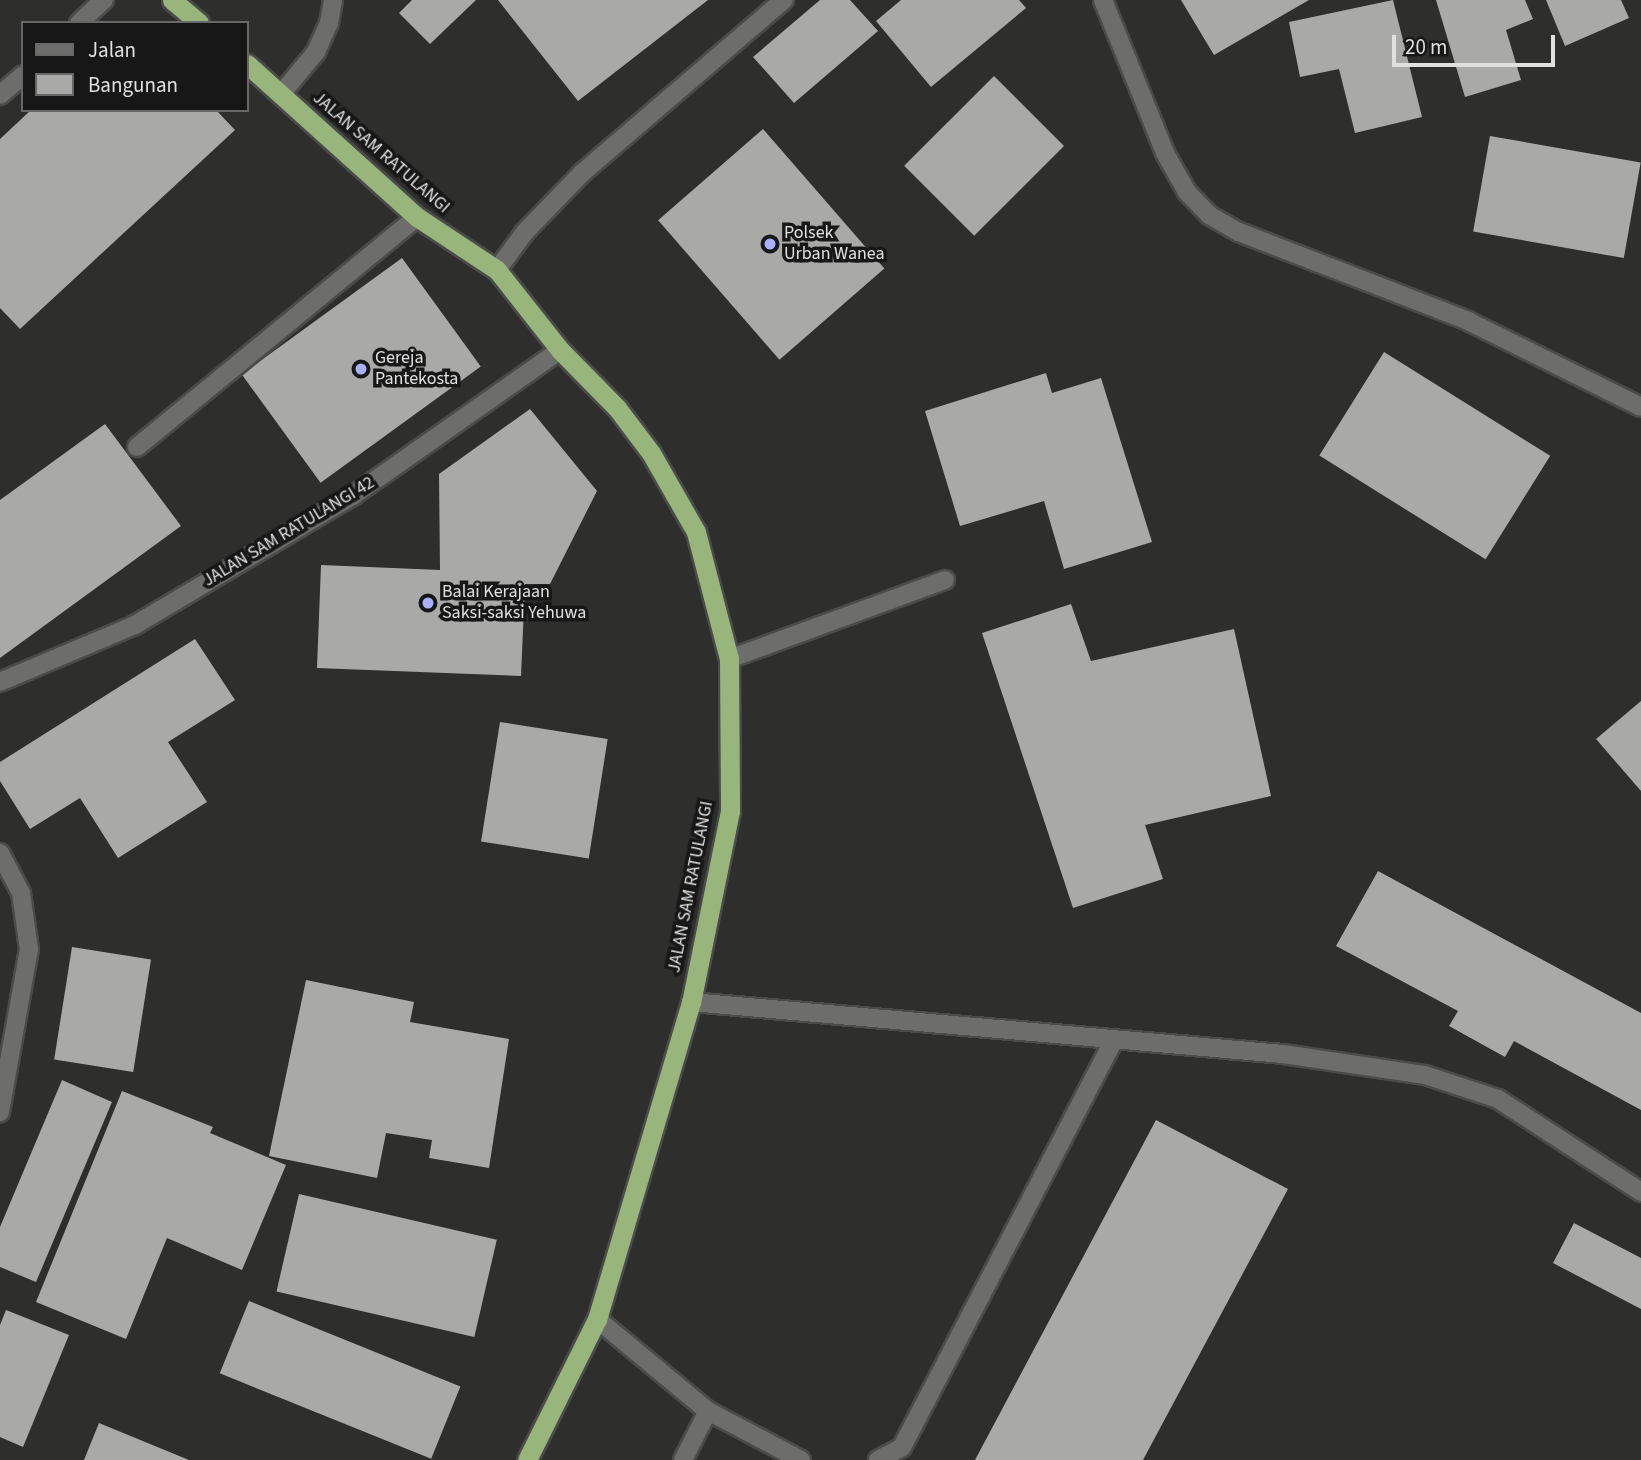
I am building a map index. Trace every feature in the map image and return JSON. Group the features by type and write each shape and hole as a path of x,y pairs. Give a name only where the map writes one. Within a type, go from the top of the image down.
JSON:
{"highway":[{"path":"172,0 197,21"},
{"name":"JALAN SAM RATULANGI","path":"248,65 417,217 497,270 560,350 624,417 696,532 729,659 730,811 691,1002 597,1319 527,1460"}],"street":[{"path":"81,21 104,0"},
{"path":"281,94 316,52 329,23 333,0"},
{"path":"497,270 525,232 582,173 784,0"},
{"path":"1103,0 1165,153 1187,192 1209,215 1239,232 1468,321 1641,407"},
{"path":"0,96 21,77"},
{"path":"136,447 417,217"},
{"name":"JALAN SAM RATULANGI 42","path":"0,682 135,625 354,495 560,350"},
{"path":"729,659 945,580"},
{"path":"0,853 21,893 29,949 0,1112"},
{"path":"691,1002 1283,1054 1425,1075 1498,1099 1641,1192"},
{"path":"878,1460 902,1447 1049,1171 1114,1039"},
{"path":"597,1319 708,1411 801,1460"},
{"path":"683,1460 708,1411"}],"building":[{"path":"412,0 476,0 430,44 399,13"},
{"path":"498,0 708,0 578,101"},
{"path":"820,0 850,0 878,31 794,103 753,57"},
{"path":"901,0 1019,0 1026,8 931,87 876,21"},
{"path":"1181,0 1309,0 1214,55"},
{"path":"1393,0 1422,117 1355,133 1339,69 1300,77 1289,22"},
{"path":"1436,0 1525,0 1533,19 1506,30 1521,80 1465,97"},
{"path":"1546,0 1621,0 1629,18 1565,46"},
{"path":"994,76 1064,146 974,236 904,166"},
{"path":"29,112 218,112 235,130 20,329 0,308 0,139"},
{"name":"Polsek Urban Wanea","path":"763,129 884,269 779,360 658,220"},
{"path":"1490,136 1641,163 1624,258 1473,232"},
{"name":"Gereja Pantekosta","path":"402,258 481,366 321,483 242,374"},
{"path":"1384,352 1550,456 1486,559 1319,455"},
{"path":"1046,373 1052,393 1101,378 1152,542 1064,569 1044,501 960,526 925,411"},
{"path":"530,409 597,491 550,584 525,584 521,676 317,668 321,565 440,570 439,474"},
{"path":"105,424 181,526 0,658 0,500"},
{"path":"1071,604 1091,661 1234,629 1271,796 1145,825 1163,879 1073,908 982,633"},
{"path":"195,639 235,700 168,742 207,802 118,858 80,798 30,829 0,781 0,762"},
{"path":"1641,701 1641,791 1596,739"},
{"path":"500,722 608,739 589,859 481,842"},
{"path":"1378,871 1641,1013 1641,1110 1514,1041 1505,1057 1449,1026 1458,1011 1336,946"},
{"path":"72,947 151,960 133,1072 54,1060"},
{"path":"306,980 414,1002 410,1022 509,1039 489,1168 429,1158 432,1140 386,1133 377,1178 269,1156"},
{"path":"62,1080 112,1102 36,1282 0,1267 0,1227"},
{"path":"122,1091 213,1127 210,1133 286,1165 242,1270 167,1238 126,1339 36,1302"},
{"path":"1156,1120 1288,1189 1143,1460 975,1460"},
{"path":"299,1194 497,1240 474,1337 277,1291"},
{"path":"1574,1223 1641,1258 1641,1309 1553,1263"},
{"path":"249,1301 460,1386 431,1459 220,1373"},
{"path":"6,1310 69,1335 23,1447 0,1437 0,1325"},
{"path":"99,1423 189,1460 84,1460"}],"place":[{"name":"Polsek Urban Wanea","path":"770,244"},
{"name":"Gereja Pantekosta","path":"361,369"},
{"name":"Balai Kerajaan Saksi-saksi Yehuwa","path":"428,603"}]}
